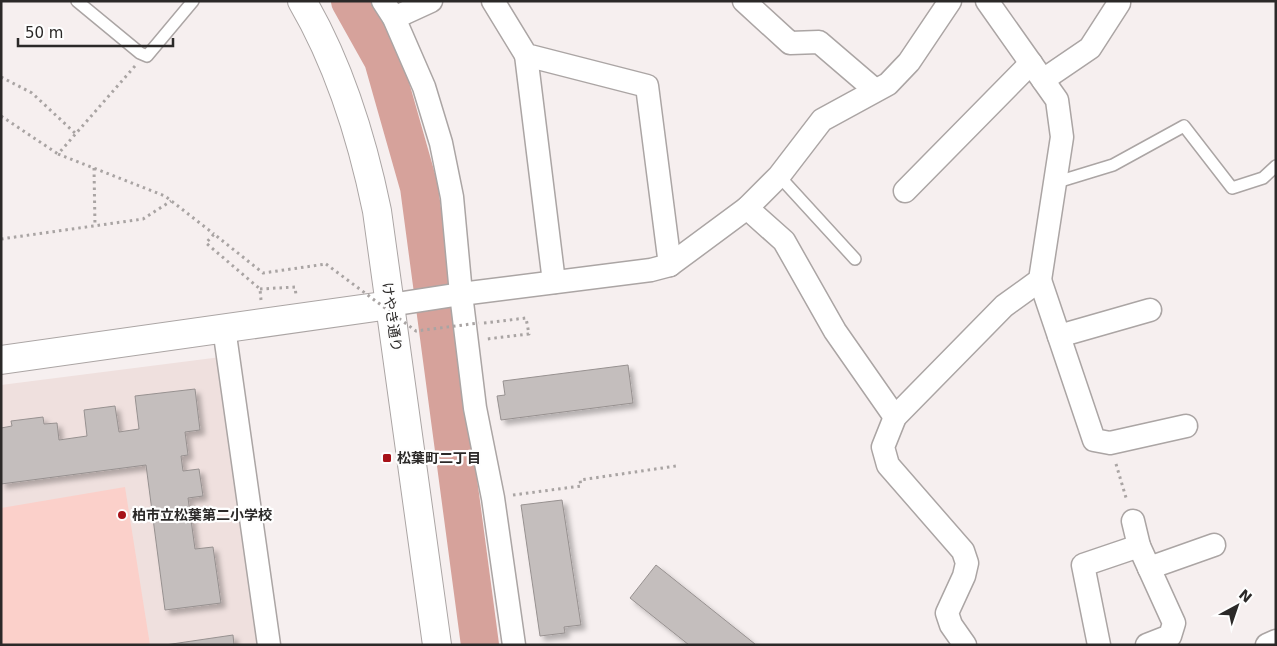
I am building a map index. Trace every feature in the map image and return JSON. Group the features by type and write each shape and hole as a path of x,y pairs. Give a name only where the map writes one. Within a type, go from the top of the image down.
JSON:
{"street":[{"name":"けやき通り","path":"302,1 335,67 353,116 364,150 377,211 401,303 437,645"},
{"path":"431,1 389,10 424,87 441,143 452,197 456,295 475,408 493,498 514,645"},
{"path":"493,1 526,55 554,282"},
{"path":"744,1 790,43 819,42 875,90"},
{"path":"1,360 456,295 651,270 670,265 747,208 778,176 822,120 888,84 909,62 950,1"},
{"path":"987,1 1057,100 1062,137 1040,280 1094,440 1110,443 1186,426"},
{"path":"905,191 1037,71 1090,48 1119,3"},
{"path":"526,55 647,86 670,265"},
{"path":"747,208 784,241 835,331 895,417"},
{"path":"965,645 951,625 947,612 964,576 967,564 963,551 888,465 883,447 895,417 1004,306 1040,280"},
{"path":"1059,336 1150,310"},
{"path":"224,328 269,645"},
{"path":"1133,521 1139,546 1174,623 1170,636 1147,645"},
{"path":"1149,568 1214,545"},
{"path":"1099,645 1083,565 1139,546"},
{"path":"1267,645 1276,641"}],"lane":[{"path":"77,1 140,53 147,56 192,1"},
{"path":"1054,183 1113,165 1184,126 1232,188 1264,178 1276,166"},
{"path":"778,176 855,259"}],"path":[{"path":"58,154 139,62 147,56"},
{"path":"1,77 32,93 76,134"},
{"path":"1,116 58,154 165,196 262,273 326,264 416,331 479,323 477,315"},
{"path":"94,168 95,226"},
{"path":"1,239 143,219 172,201"},
{"path":"214,234 206,243 260,289 262,306"},
{"path":"260,289 295,287 297,302"},
{"path":"1110,443 1133,521"},
{"path":"493,498 581,486 580,480 676,466"}],"shaded area":[{"name":"柏市立松葉第二小学校","path":"221,357 259,645 1,645 1,385"},
{"path":"125,487 150,645 1,645 1,508"}],"building":[{"path":"628,365 633,403 501,420 497,396 505,395 503,381"},
{"path":"195,389 200,430 185,432 188,455 181,456 183,471 199,469 203,496 188,498 195,549 213,547 221,603 165,610 146,465 1,484 1,428 12,426 11,421 43,417 44,424 57,423 59,440 87,436 84,410 115,406 119,432 139,429 135,396"},
{"path":"562,500 581,625 564,627 565,633 540,636 521,505"},
{"path":"656,565 755,644 689,645 630,598"},
{"path":"233,635 234,645 165,645"}],"waterway":[{"path":"350,1 383,60 419,187 480,645"}],"place":[{"name":"松葉町二丁目","path":"387,458"},
{"name":"柏市立松葉第二小学校","path":"122,515"}]}
